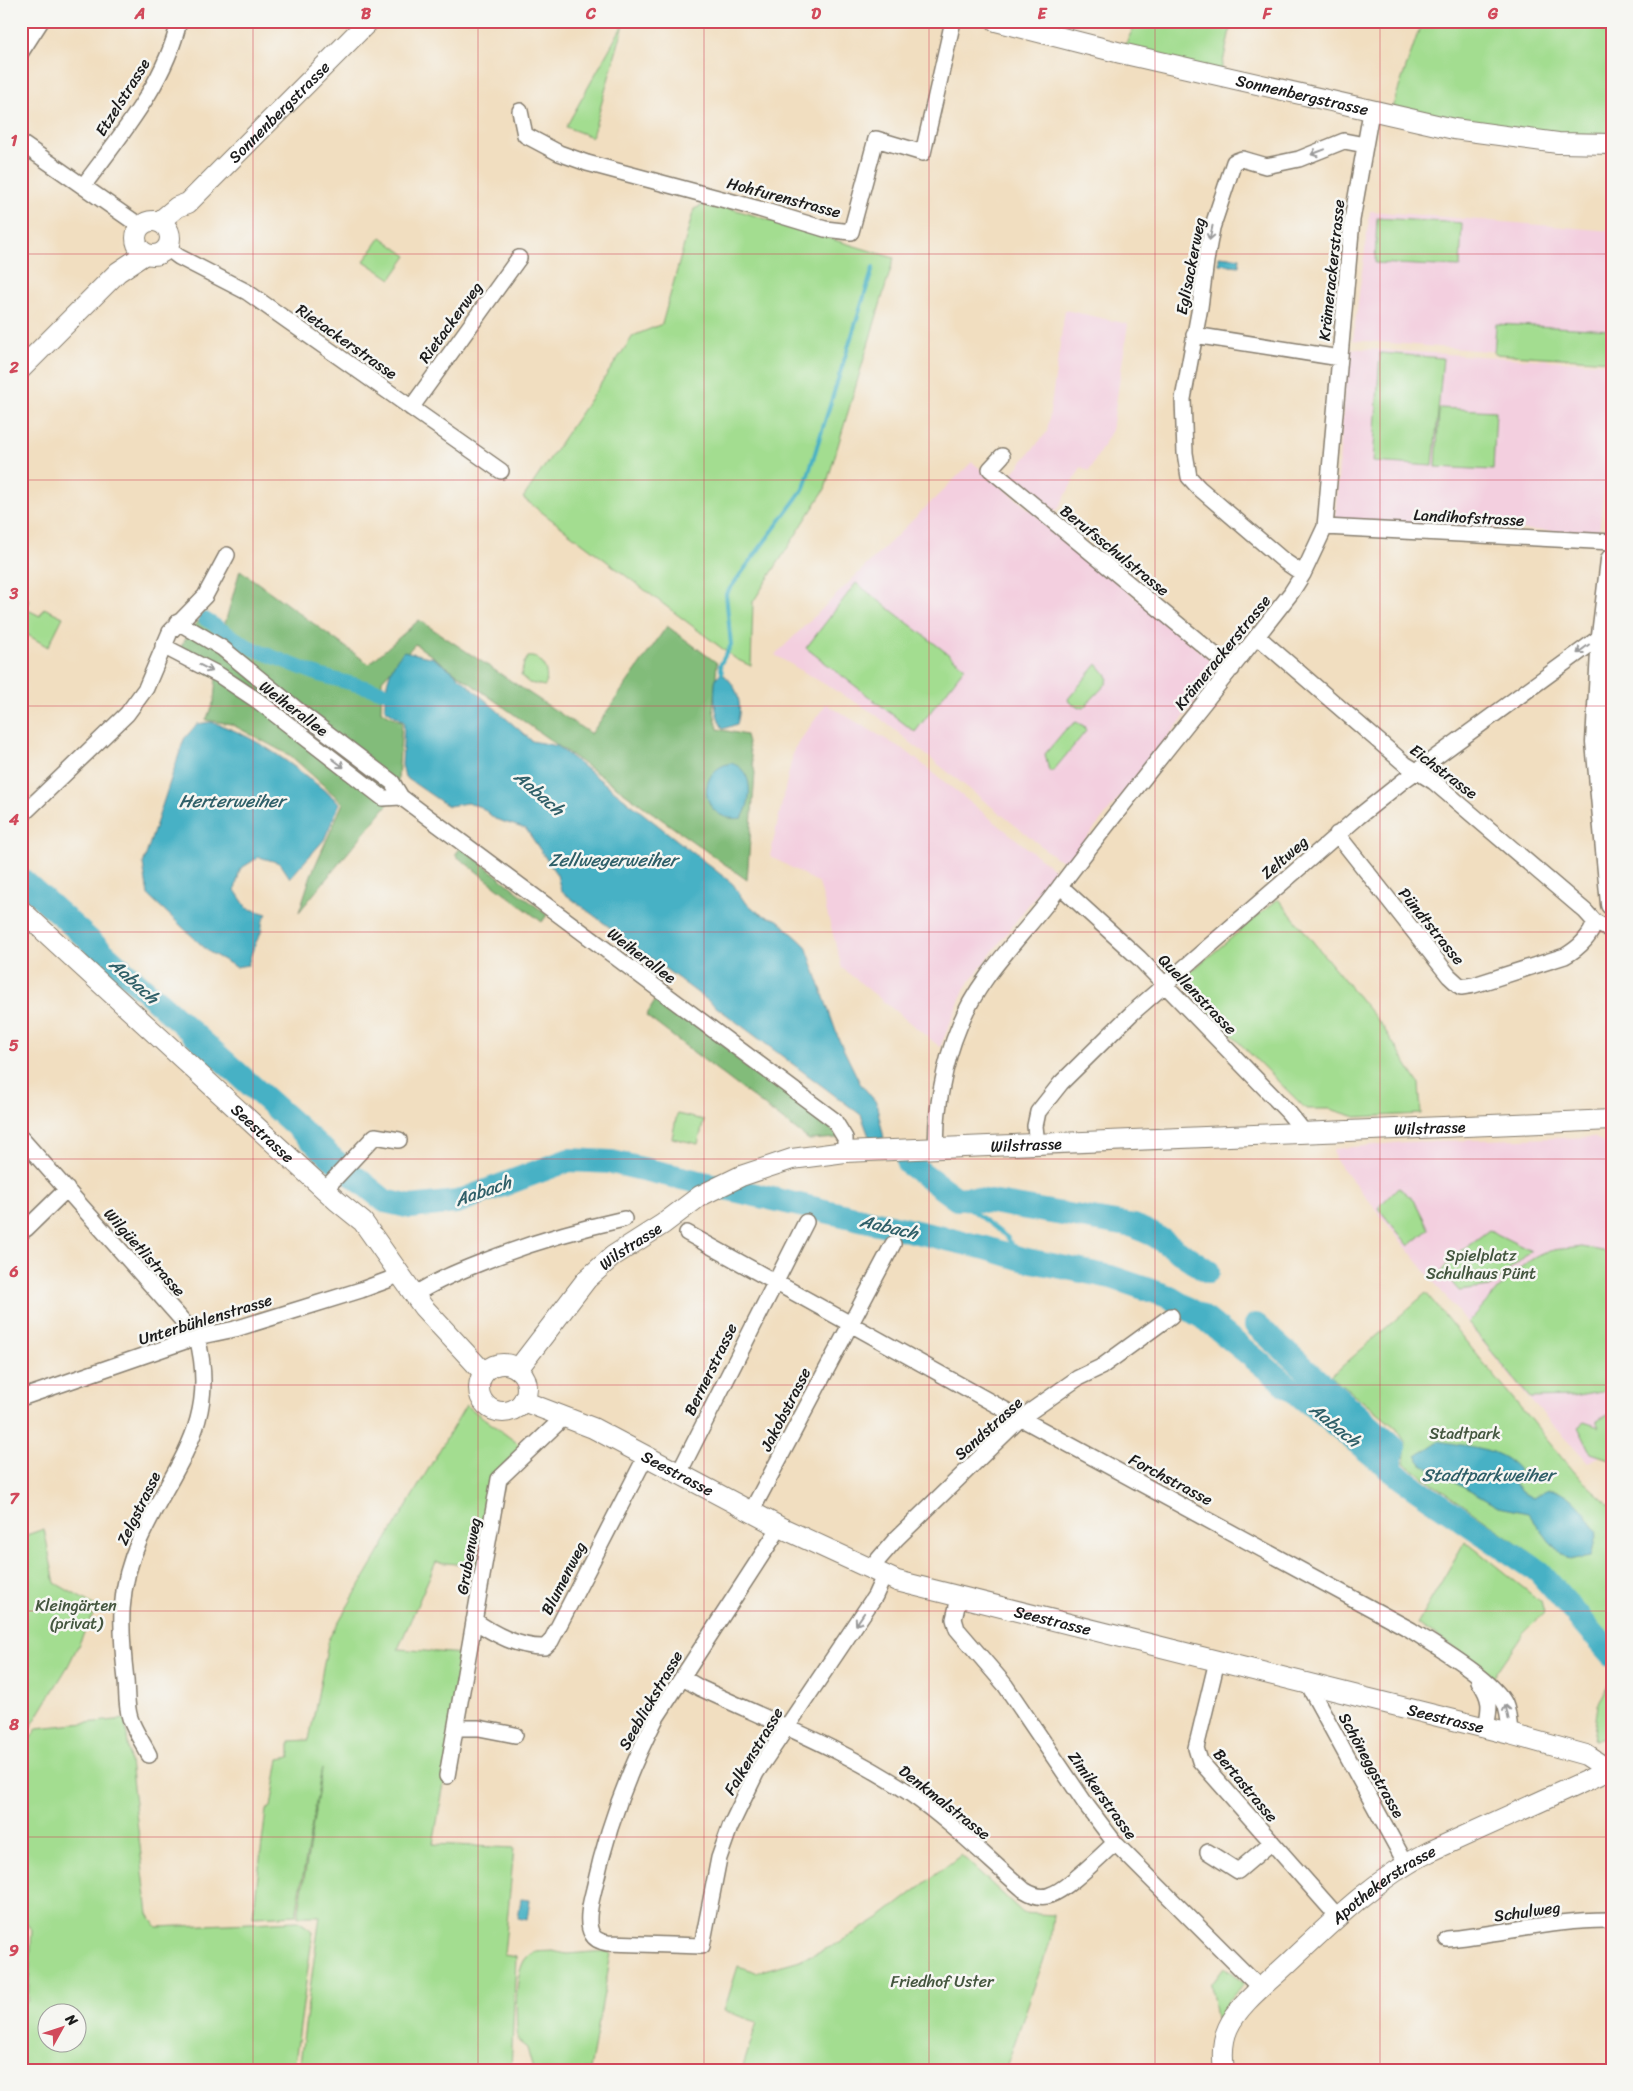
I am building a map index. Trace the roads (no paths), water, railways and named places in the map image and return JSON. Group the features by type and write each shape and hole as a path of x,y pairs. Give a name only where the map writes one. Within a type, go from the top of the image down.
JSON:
{"main road":[{"path":"1612,560 1603,635 1597,742 1612,904"}],"street":[{"path":"21,52 41,21"},
{"name":"Etzelstrasse","path":"84,185 150,90 175,39 179,21"},
{"name":"Sonnenbergstrasse","path":"21,369 153,237 177,208 188,203 369,21"},
{"name":"Hohfurenstrasse","path":"520,111 525,136 568,157 825,229 851,232 876,140 923,153 953,21"},
{"name":"Sonnenbergstrasse","path":"996,21 1122,54 1454,129 1558,143 1612,144"},
{"name":"Krämerackerstrasse","path":"938,1149 937,1122 946,1072 958,1027 981,986 1110,819 1232,669 1304,574 1325,527 1352,220 1372,112"},
{"name":"Eglisackerweg","path":"1304,574 1262,542 1189,477 1185,453 1183,399 1212,228 1234,162 1242,159 1266,166 1299,159 1344,141 1365,145"},
{"name":"Rietackerstrasse","path":"22,146 84,185 179,257 247,292 501,472"},
{"name":"Rietackerweg","path":"411,408 519,258"},
{"name":"Eglisackerweg","path":"1194,335 1340,358"},
{"name":"Berufsschulstrasse","path":"1002,456 990,470 1232,669"},
{"name":"Landihofstrasse","path":"1325,527 1612,542"},
{"path":"21,816 128,714 146,688 163,646 178,622 205,596 227,555"},
{"name":"Weiherallee","path":"178,622 222,648 290,705 392,782 401,797 834,1120 845,1138 845,1152"},
{"name":"Zeltweg","path":"1037,1145 1035,1126 1038,1112 1061,1084 1131,1014 1337,834 1417,772 1603,635"},
{"name":"Eichstrasse","path":"1257,636 1405,764 1434,782 1602,927"},
{"name":"Weiherallee","path":"163,646 219,675 250,696 382,798 401,797"},
{"name":"Pündtstrasse","path":"1337,834 1449,976 1462,987 1474,985 1564,956 1602,927"},
{"name":"Quellenstrasse","path":"1060,886 1139,958 1288,1112 1305,1133"},
{"name":"Seestrasse","path":"21,910 330,1183 362,1222 414,1295 484,1373"},
{"name":"Wilstrasse","path":"518,1369 587,1279 613,1256 663,1224 700,1196 741,1176 792,1159 845,1152 1612,1120"},
{"path":"330,1183 375,1136 399,1140"},
{"name":"Wilgüetlistrasse","path":"21,1138 197,1337"},
{"path":"26,1229 67,1189"},
{"name":"Wilstrasse","path":"414,1295 442,1278 518,1248 562,1233 624,1219"},
{"path":"774,1282 806,1222"},
{"name":"Forchstrasse","path":"687,1233 1021,1418 1411,1630 1473,1672 1497,1692 1505,1704 1510,1734"},
{"path":"850,1322 893,1244"},
{"name":"Unterbühlenstrasse","path":"21,1398 197,1337 235,1329 361,1290 388,1280 399,1273"},
{"name":"Bernerstrasse","path":"679,1473 774,1282"},
{"name":"Sandstrasse","path":"878,1574 878,1561 896,1539 1021,1418 1078,1378 1101,1367 1171,1316"},
{"name":"Jakobstrasse","path":"751,1512 850,1322"},
{"name":"Zelgstrasse","path":"149,1755 130,1717 121,1634 122,1592 139,1540 189,1447 199,1418 204,1390 204,1362 197,1337"},
{"path":"500,1364 510,1364 518,1369 527,1384 527,1393 523,1401 516,1408 507,1411 498,1411 489,1407 482,1400 479,1391 480,1381 484,1373 491,1367 500,1364"},
{"name":"Seestrasse","path":"523,1401 593,1428 780,1527 878,1574 959,1598 1217,1660 1510,1734 1586,1755 1608,1770"},
{"name":"Grubenweg","path":"447,1776 457,1728 499,1479 564,1417"},
{"name":"Blumenweg","path":"474,1620 485,1628 526,1646 544,1647 551,1641 646,1456"},
{"name":"Seeblickstrasse","path":"594,1937 590,1926 591,1902 610,1824 640,1749 656,1718 780,1527"},
{"name":"Falkenstrasse","path":"594,1937 608,1943 702,1946 719,1858 730,1827 756,1773 875,1596 878,1574"},
{"name":"Zimikerstrasse","path":"959,1598 954,1619 957,1629 1005,1685 1087,1806 1115,1843 1261,1989"},
{"name":"Bertastrasse","path":"1217,1660 1196,1748 1200,1761 1338,1916"},
{"name":"Forchstrasse","path":"1473,1672 1488,1694 1490,1706 1486,1728"},
{"name":"Denkmalstrasse","path":"683,1678 700,1688 843,1754 913,1795 1024,1890 1033,1895 1042,1897 1058,1892 1115,1843"},
{"name":"Schöneggstrasse","path":"1307,1683 1406,1864"},
{"path":"457,1728 479,1728 515,1735"},
{"name":"Apothekerstrasse","path":"1224,2070 1222,2052 1228,2028 1261,1989 1366,1892 1406,1864 1608,1770"},
{"name":"Bertastrasse","path":"1208,1852 1238,1871 1272,1842"},
{"name":"Schulweg","path":"1447,1939 1562,1923 1612,1920"}],"water":[{"path":"1219,256 1240,258 1239,266 1219,264"},
{"name":"Zellwegerweiher","path":"404,651 433,658 451,670 532,741 557,746 733,884 744,901 760,914 778,920 806,946 839,1040 860,1083 876,1102 884,1138 870,1139 861,1115 561,891 557,875 526,829 495,819 481,807 467,803 449,806 405,777 402,765 404,722 385,709 388,678 395,663"},
{"path":"722,673 732,684 739,703 737,724 723,729 716,710 715,697 716,677"},
{"name":"Herterweiher","path":"211,722 247,736 279,756 340,803 324,840 290,878 280,863 259,857 240,869 235,890 247,908 267,914 263,920 261,932 248,965 236,967 209,952 148,895 143,864 184,739 197,724"},
{"path":"731,763 739,767 748,779 748,804 742,818 728,818 717,813 710,805 707,795 707,785 711,775 719,768"},
{"name":"Stadtparkweiher","path":"1439,1441 1483,1449 1512,1462 1519,1470 1513,1480 1521,1492 1533,1498 1552,1490 1566,1494 1579,1505 1597,1532 1591,1556 1569,1560 1550,1542 1528,1513 1498,1507 1422,1464 1416,1456"},
{"path":"521,1899 530,1900 527,1920 518,1918"}],"waterway":[{"path":"722,673 720,665 731,645 726,594 804,488 873,268"},
{"path":"205,619 251,648 319,675 384,692"},
{"name":"Aabach","path":"21,879 333,1159 385,1201 411,1207 457,1202 569,1160 612,1162 986,1248 1022,1259 1111,1277 1167,1296 1207,1320 1401,1478 1539,1572 1612,1655"},
{"path":"908,1163 957,1199 967,1198 1134,1226 1154,1235 1208,1271"},
{"name":"Aabach","path":"957,1199 1007,1237 1022,1259"},
{"path":"1256,1325 1394,1448 1388,1468"}],"park label":[{"name":"Spielplatz Schulhaus Pünt","path":"1481,1264"},
{"name":"Stadtpark","path":"1465,1433"},
{"name":"Kleingärten (privat)","path":"76,1614"},
{"name":"Friedhof Uster","path":"942,1981"}]}
